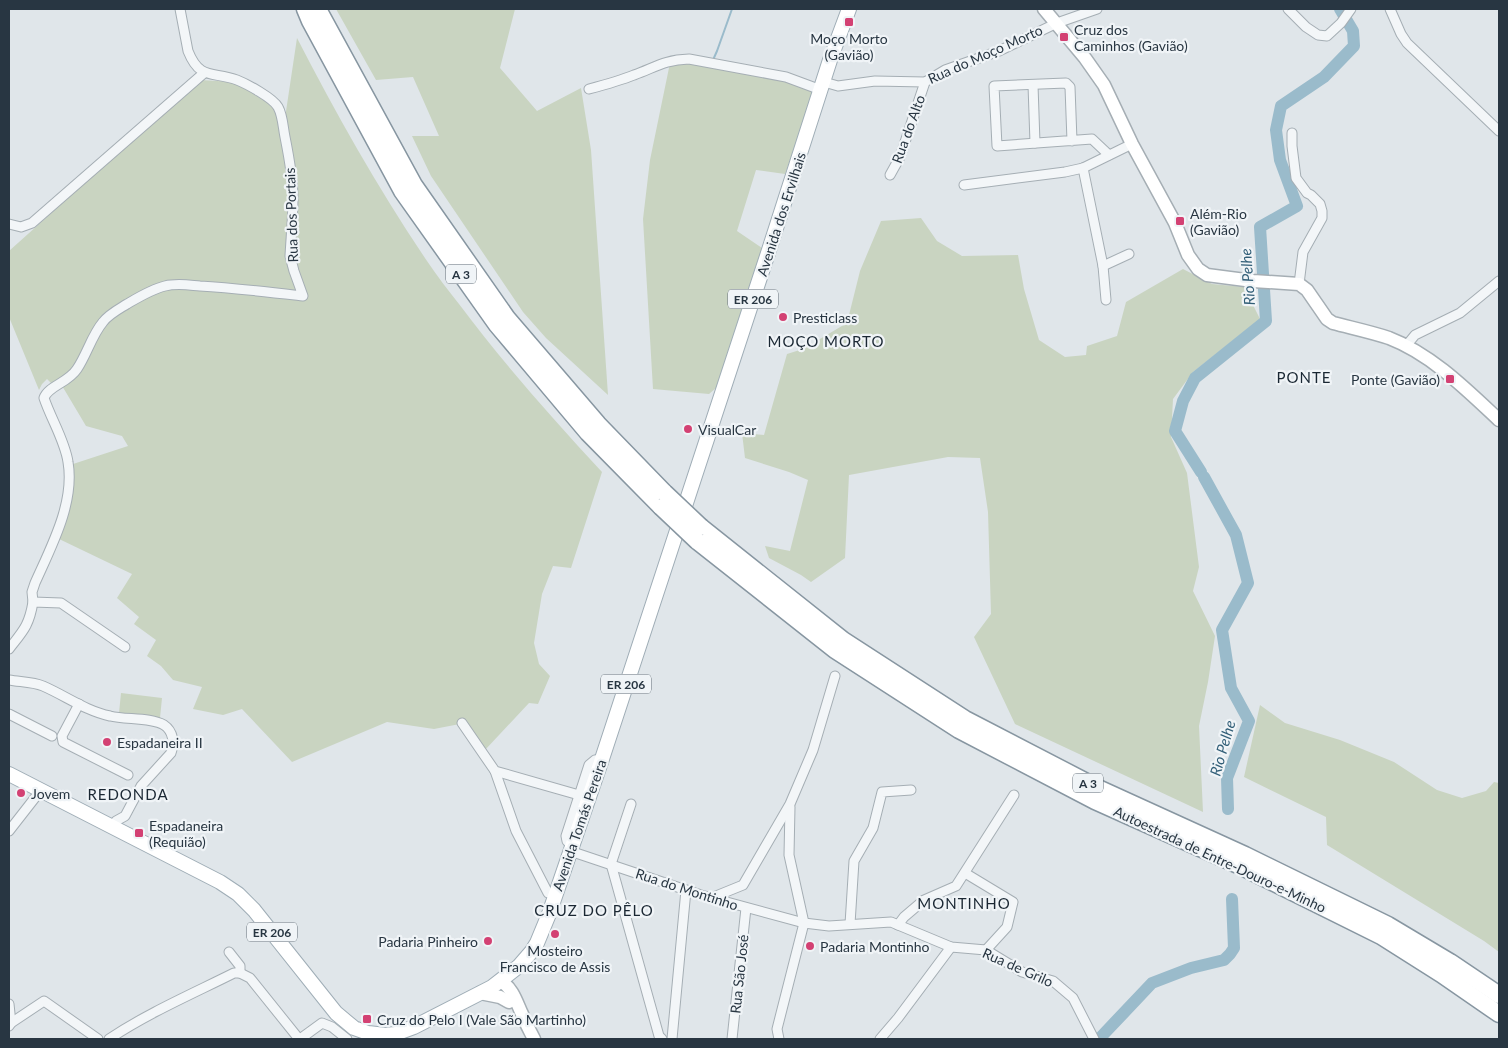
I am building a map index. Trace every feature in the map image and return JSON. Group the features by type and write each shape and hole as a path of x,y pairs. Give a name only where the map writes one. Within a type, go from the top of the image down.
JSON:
{"highway":[{"name":"Autoestrada de Entre-Douro-e-Minho","path":"305,9 402,191 497,325 588,433 699,534 835,650 959,730 1095,801 1238,865 1381,936 1442,974 1499,1014"},
{"name":"Autoestrada de Entre-Douro-e-Minho","path":"318,9 414,185 507,318 663,500"},
{"name":"Autoestrada de Entre-Douro-e-Minho","path":"699,534 844,640 965,719 1100,789 1388,925 1450,962 1499,996"}],"main road":[{"name":"ER 206","path":"822,86 849,9"},
{"name":"Avenida dos Ervilhais","path":"681,516 822,86"},
{"name":"Avenida Tomás Pereira","path":"118,829 220,882 238,894 254,910 336,1013 354,1028 368,1033 395,1036 480,994 501,981 519,966 537,942 602,759 681,516"},
{"name":"ER 206","path":"9,774 118,829"}],"street":[{"path":"9,224 21,227 32,223 204,73 197,66 188,51 180,9"},
{"path":"1044,9 1085,58 1104,85 1132,144 1171,215 1188,255 1198,269 1207,275 1299,284 1307,290 1326,319 1333,324 1387,338 1420,354 1456,381 1499,420"},
{"name":"Rua do Moço Morto","path":"589,89 635,75 662,62 676,59 711,63 786,77 822,86 838,86 875,81 926,82 944,70 999,51 1057,23 1092,9"},
{"path":"1288,9 1306,27 1318,35 1326,36 1341,23 1351,10"},
{"path":"1390,9 1407,43 1499,130"},
{"name":"Rua dos Portais","path":"33,602 32,592 35,583 59,528 65,507 69,474 68,461 44,398 45,394 50,389 66,381 76,371 97,329 104,320 142,295 166,286 182,284 302,296 291,264 293,197 288,153 278,106 238,80 204,73"},
{"name":"Rua do Alto","path":"890,176 900,157 926,82"},
{"path":"1072,141 1070,87 1066,84 994,86 997,146 1072,141 1092,139 1109,155"},
{"path":"1032,85 1035,143"},
{"path":"1292,133 1296,178 1306,193 1320,204 1322,211 1322,218 1303,252 1299,284"},
{"path":"964,185 1066,172 1083,168 1132,144"},
{"path":"1083,168 1103,266 1106,300"},
{"path":"1103,266 1129,254"},
{"path":"1406,346 1415,335 1460,313 1499,281"},
{"path":"9,649 27,626 33,602 61,603 126,647"},
{"path":"711,898 743,885 790,804 813,750 835,676"},
{"path":"9,680 41,685 79,704 110,716 160,724 172,734 173,746 171,753 141,786 125,816 127,826 118,829"},
{"path":"79,704 62,736 63,742 128,775"},
{"path":"9,714 52,736"},
{"path":"462,724 495,771 516,831 548,893 555,895"},
{"path":"571,848 566,836 589,765 595,760 602,759"},
{"path":"495,771 579,795"},
{"path":"9,831 41,790"},
{"path":"850,924 854,861 873,828 882,792 911,790"},
{"path":"898,925 904,917 924,900 956,886 1014,795"},
{"path":"631,804 610,864 659,1036 662,1039"},
{"path":"779,1039 777,1029 804,923 789,855 790,804"},
{"name":"Rua do Montinho","path":"571,848 610,864 686,890 804,923"},
{"path":"965,873 1013,902 1007,927 986,950"},
{"path":"672,1039 686,890"},
{"name":"Rua São José","path":"732,1039 746,908"},
{"name":"Rua de Grilo","path":"804,923 829,926 891,922 950,947 986,950 1022,972 1053,981 1073,998 1092,1036"},
{"path":"880,1039 898,1018 950,947"},
{"path":"229,952 240,966 240,972"},
{"path":"512,997 518,972 526,959"},
{"path":"109,1039 126,1027 178,1000 234,973 240,972 250,978 300,1039 322,1024 332,1027 347,1039"},
{"path":"501,981 506,984 534,1039"},
{"path":"480,994 512,997"},
{"path":"10,1025 44,1001 98,1039"},
{"path":"9,1004 10,1025"}],"green space":[{"path":"336,9 515,9 500,68 537,111 581,88 591,150 608,395 546,338 523,312 431,176 412,136 439,136 413,77 376,80"},
{"path":"297,38 359,151 431,267 510,369 602,472 571,568 553,566 542,594 534,643 539,664 550,676 538,704 529,703 485,750 465,723 434,729 387,722 292,762 242,709 223,715 193,709 202,687 173,680 161,666 147,656 156,640 134,624 139,617 117,598 132,574 57,538 70,465 128,446 122,436 86,426 58,379 51,383 47,379 39,390 9,317 9,251 200,80 235,82 271,105 285,118"},
{"path":"688,61 788,82 811,88 814,92 785,174 756,170 737,231 762,248 716,388 709,394 653,389 643,219 650,160 670,63"},
{"path":"921,218 937,241 962,256 1018,255 1024,289 1039,340 1065,357 1086,355 1087,346 1117,336 1126,302 1183,269 1212,284 1244,287 1260,319 1193,372 1173,399 1171,437 1187,473 1199,567 1193,591 1215,636 1199,726 1203,812 1015,724 974,637 991,614 988,512 980,458 948,457 849,475 845,558 811,582 769,558 765,546 790,551 808,480 745,458 742,433 764,435 787,354 803,349 847,323 860,271 881,221"},
{"path":"121,693 162,698 160,718 119,713"},
{"path":"1260,705 1285,723 1340,740 1394,762 1437,790 1462,798 1486,791 1494,782 1499,783 1499,952 1327,845 1326,817 1244,777"}],"waterway":[{"path":"713,60 732,9"},
{"name":"Rio Pelhe","path":"1201,472 1175,431 1183,401 1195,378 1266,321 1260,227 1297,206 1280,160 1276,130 1281,106 1324,77 1354,46 1353,31 1340,9"},
{"name":"Rio Pelhe","path":"1204,477 1236,535 1248,583 1222,630 1231,688 1249,721 1227,778 1228,809"},
{"name":"Rio Pelhe","path":"1099,1039 1152,983 1191,968 1224,960 1230,954 1234,948 1232,899"}],"place":[{"name":"Moço Morto (Gavião)","path":"849,22"},
{"name":"Cruz dos Caminhos (Gavião)","path":"1064,37"},
{"name":"Além-Rio (Gavião)","path":"1180,221"},
{"name":"Presticlass","path":"783,317"},
{"name":"Ponte (Gavião)","path":"1450,379"},
{"name":"VisualCar","path":"688,429"},
{"name":"Espadaneira II","path":"107,742"},
{"name":"Jovem","path":"21,793"},
{"name":"Espadaneira (Requião)","path":"139,833"},
{"name":"Mosteiro Francisco de Assis","path":"555,934"},
{"name":"Padaria Pinheiro","path":"488,941"},
{"name":"Padaria Montinho","path":"810,946"},
{"name":"Cruz do Pelo I (Vale São Martinho)","path":"367,1019"}],"district":[{"name":"MOÇO MORTO","path":"826,341"},
{"name":"PONTE","path":"1304,377"},
{"name":"REDONDA","path":"128,794"},
{"name":"MONTINHO","path":"964,903"},
{"name":"CRUZ DO PÊLO","path":"594,910"}]}
